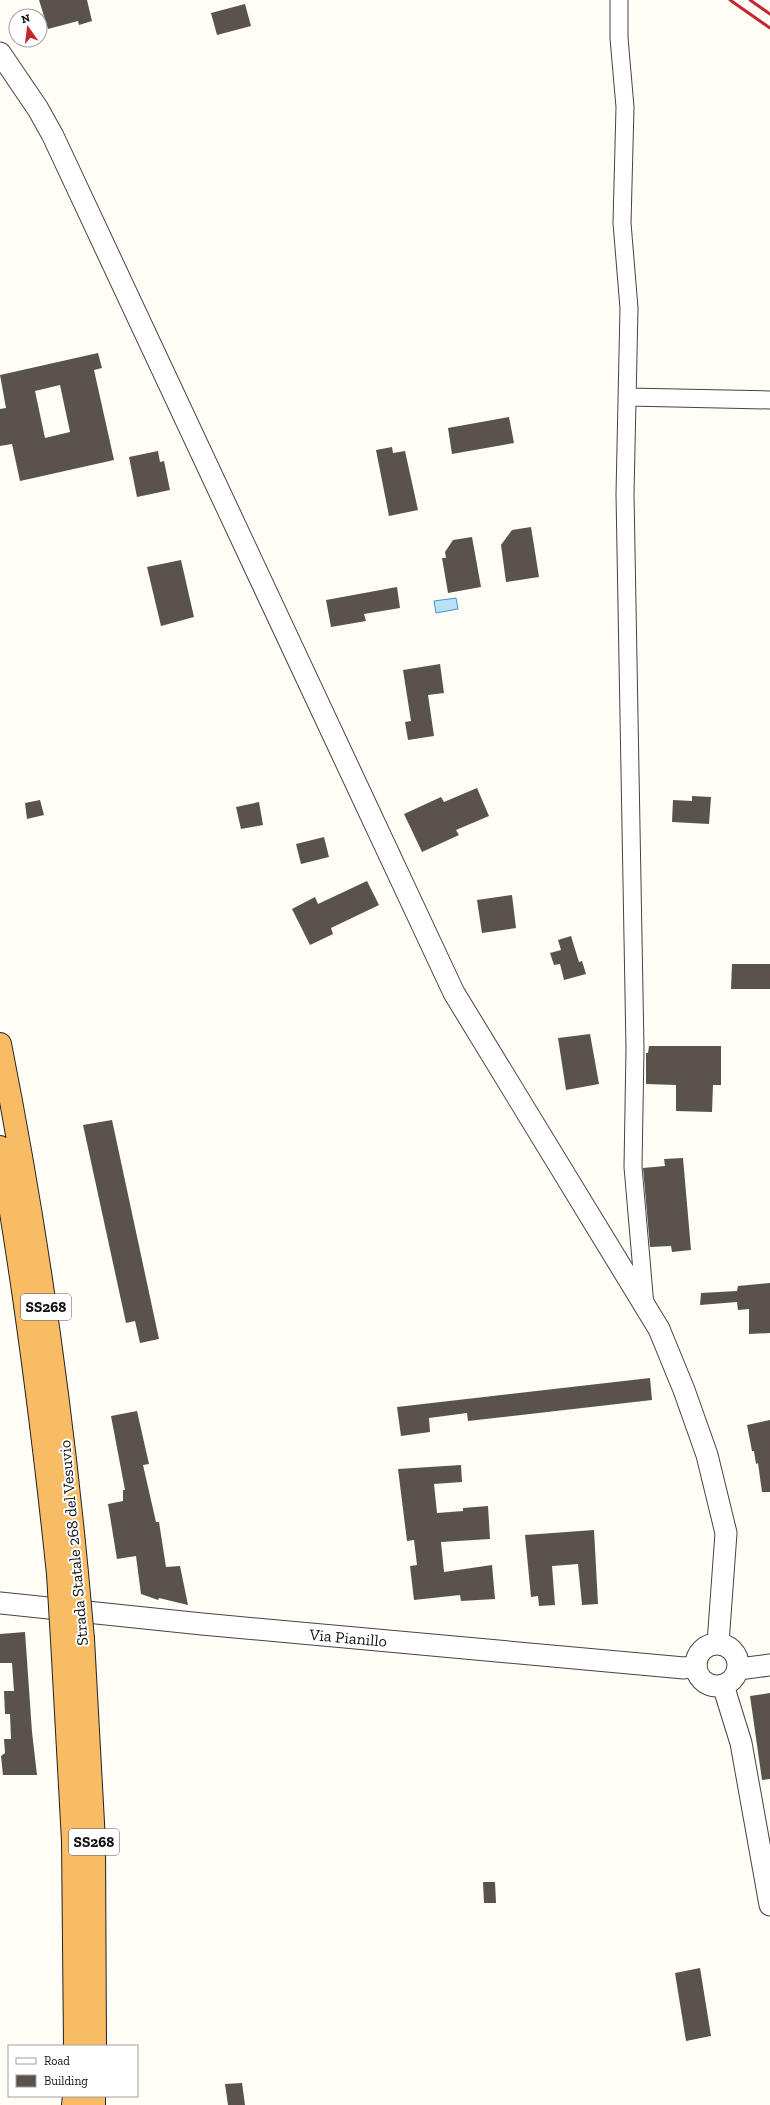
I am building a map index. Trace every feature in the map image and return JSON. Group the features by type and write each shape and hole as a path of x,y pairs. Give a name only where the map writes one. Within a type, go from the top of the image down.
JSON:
{"highway":[{"name":"Strada Statale 268 del Vesuvio","path":"0,1044 38,1254 56,1376 67,1573 94,1841 95,2045"},
{"name":"Strada Statale 268 del Vesuvio","path":"0,1147 17,1242 36,1377 67,1573"},
{"name":"Strada Statale 268 del Vesuvio","path":"73,1639 74,2045"}],"street":[{"path":"619,0 619,38 625,107 622,223 627,266 629,308 625,494 635,1049 633,1166 645,1307"},
{"path":"0,53 38,108 53,136 454,993 659,1329 707,1455 726,1533 718,1644"},
{"path":"628,397 770,400"},
{"name":"Via Pianillo","path":"0,1603 202,1624 684,1668 696,1666"},
{"path":"711,1644 718,1644 732,1649 739,1661 738,1669 733,1679 723,1686 711,1685 705,1682 700,1678 696,1666 700,1653 711,1644"},
{"path":"738,1669 770,1665"},
{"path":"723,1686 741,1743 770,1905"}],"water":[{"path":"456,598 458,609 436,613 434,601"}],"building":[{"path":"39,0 87,0 92,21 79,25 78,21 48,29 48,8 41,8"},
{"path":"245,4 251,26 217,35 211,13"},
{"path":"98,353 102,368 94,370 114,460 20,481 12,444 0,446 0,409 6,408 0,375","holes":["60,385 70,432 45,438 35,391"]},
{"path":"509,417 514,443 452,454 448,428"},
{"path":"392,447 393,453 405,451 418,510 389,516 376,450"},
{"path":"158,451 160,462 164,461 170,490 137,497 129,457"},
{"path":"531,527 539,577 506,582 501,545 512,530"},
{"path":"472,537 481,587 448,593 442,558 446,558 445,552 453,540"},
{"path":"181,560 194,617 161,626 147,567"},
{"path":"397,587 400,608 364,614 366,621 331,627 326,600"},
{"path":"440,664 444,693 428,695 434,736 408,740 405,722 411,721 403,670"},
{"path":"477,788 489,816 456,830 459,835 422,852 404,814 441,797 444,802"},
{"path":"692,796 711,797 709,824 672,822 673,800 692,801"},
{"path":"40,800 44,815 27,819 25,803"},
{"path":"259,802 263,825 241,829 236,807"},
{"path":"324,837 329,857 301,864 296,844"},
{"path":"367,881 379,905 331,928 333,934 310,945 292,909 315,897 318,904"},
{"path":"512,895 516,928 482,933 477,900"},
{"path":"571,936 579,962 582,961 586,974 564,980 560,964 554,965 550,953 561,950 558,940"},
{"path":"732,964 770,964 770,989 731,989"},
{"path":"590,1034 599,1084 566,1090 558,1038"},
{"path":"649,1046 721,1046 721,1085 713,1085 712,1112 676,1111 676,1085 646,1084 646,1053 648,1053"},
{"path":"112,1120 159,1339 140,1343 135,1321 126,1323 83,1125"},
{"path":"683,1158 691,1250 672,1252 671,1246 650,1247 643,1168 665,1166 664,1159"},
{"path":"770,1283 770,1333 749,1334 749,1309 738,1310 737,1302 700,1305 701,1293 737,1291 738,1286"},
{"path":"650,1378 652,1400 468,1421 467,1413 429,1418 430,1432 401,1436 397,1407"},
{"path":"137,1411 149,1464 143,1465 156,1522 159,1522 166,1567 180,1566 188,1605 159,1598 158,1600 141,1594 136,1556 117,1559 108,1504 123,1501 123,1490 125,1490 111,1416"},
{"path":"770,1420 770,1492 762,1492 758,1463 756,1464 754,1451 752,1451 747,1425"},
{"path":"461,1465 462,1482 434,1484 437,1513 463,1511 463,1508 488,1506 490,1539 441,1542 444,1572 492,1565 495,1599 461,1601 460,1595 414,1600 410,1566 417,1565 414,1540 407,1541 398,1469"},
{"path":"594,1530 598,1604 582,1605 578,1564 552,1566 555,1605 539,1606 538,1596 531,1597 525,1535"},
{"path":"25,1632 32,1732 37,1775 3,1775 1,1756 5,1753 4,1739 11,1739 10,1714 5,1714 4,1691 14,1691 12,1663 0,1663 0,1634"},
{"path":"770,1693 770,1779 762,1780 750,1696"},
{"path":"483,1882 495,1882 496,1903 484,1903"},
{"path":"700,1968 711,2036 686,2041 675,1973"},
{"path":"242,2083 245,2105 228,2105 225,2084"}],"railway":[{"path":"730,0 770,28"},
{"path":"750,0 770,14"}]}
